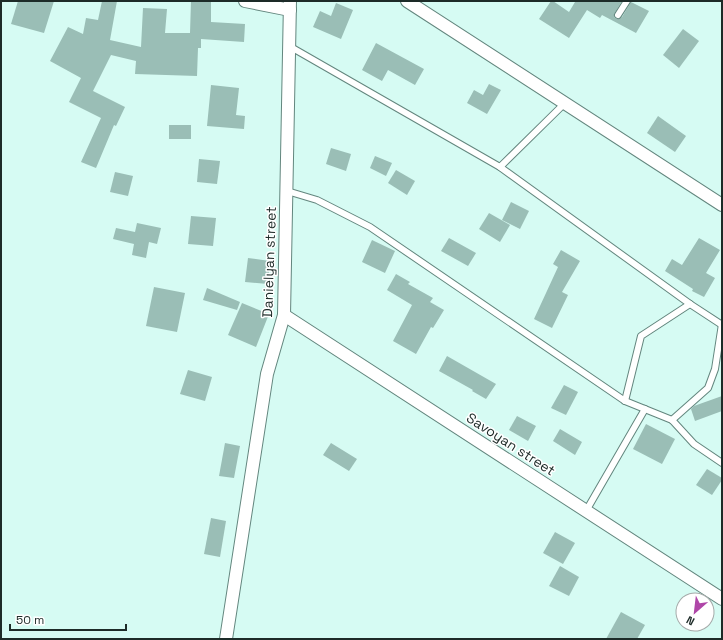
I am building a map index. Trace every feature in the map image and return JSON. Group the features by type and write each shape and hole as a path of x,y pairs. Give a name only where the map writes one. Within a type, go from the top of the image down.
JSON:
{"street":[{"path":"245,1 290,6"},
{"path":"407,1 722,205"},
{"name":"Danielyan street","path":"226,639 267,374 284,315 290,6"},
{"name":"Savoyan street","path":"284,315 722,599"}],"lane":[{"path":"618,15 627,1"},
{"path":"289,46 500,168 690,304 722,325 715,369 708,388 672,420"},
{"path":"500,168 565,103"},
{"path":"286,191 317,200 370,227 625,400 672,420 694,444 722,463"},
{"path":"625,400 642,336 690,304"},
{"path":"586,511 645,409"}],"building":[{"path":"18,1 54,1 44,33 11,24"},
{"path":"102,1 117,1 110,40 141,47 143,8 167,9 165,33 190,33 191,1 211,1 211,22 245,24 244,42 201,39 201,48 198,48 197,76 135,74 136,61 111,55 93,91 125,107 116,126 114,125 96,168 81,162 101,118 69,102 81,78 50,61 68,27 83,34 86,18 98,20"},
{"path":"551,1 569,12 575,2 574,1 622,1 614,14 614,17 617,19 622,17 631,2 649,11 636,33 602,15 600,18 587,10 569,38 539,19"},
{"path":"336,3 353,10 341,39 313,27 320,11 331,16"},
{"path":"683,29 699,41 679,68 663,55"},
{"path":"376,43 424,69 415,85 388,70 382,81 362,70"},
{"path":"489,84 501,90 487,114 467,103 474,90 483,95"},
{"path":"211,85 239,88 236,115 245,116 244,129 207,126"},
{"path":"658,116 686,136 675,152 647,133"},
{"path":"169,125 191,125 191,139 169,139"},
{"path":"331,148 351,154 346,171 326,164"},
{"path":"375,156 392,163 386,176 370,168"},
{"path":"199,159 220,161 217,184 197,182"},
{"path":"396,170 415,181 407,195 388,183"},
{"path":"115,172 133,176 128,196 110,192"},
{"path":"511,202 529,211 520,229 502,220"},
{"path":"489,213 510,225 500,242 479,229"},
{"path":"191,216 216,218 213,246 188,244"},
{"path":"137,223 161,228 157,244 149,242 146,258 132,255 134,244 113,239 116,228 135,232"},
{"path":"449,238 476,253 468,266 441,251"},
{"path":"699,238 720,250 706,273 715,278 704,297 692,291 693,289 665,271 672,259 682,265"},
{"path":"372,240 395,251 385,273 362,262"},
{"path":"561,250 580,261 562,292 568,295 552,328 534,319 558,267 553,264"},
{"path":"248,258 270,261 268,284 245,282"},
{"path":"396,274 410,282 408,284 433,298 430,302 444,310 433,328 431,327 416,354 393,341 412,305 387,290"},
{"path":"154,287 185,293 177,332 146,326"},
{"path":"207,288 240,302 237,310 203,300"},
{"path":"242,303 269,314 256,347 228,335"},
{"path":"447,356 496,384 486,399 439,371"},
{"path":"188,370 212,377 205,401 180,394"},
{"path":"564,385 578,392 566,415 551,408"},
{"path":"722,396 722,411 695,421 691,409 694,406"},
{"path":"517,416 536,426 528,441 509,430"},
{"path":"646,424 675,439 662,464 633,449"},
{"path":"560,429 582,442 575,455 553,441"},
{"path":"225,443 240,446 234,478 219,476"},
{"path":"331,443 357,459 349,471 323,455"},
{"path":"707,469 722,478 712,495 696,485"},
{"path":"211,518 226,521 220,557 204,554"},
{"path":"555,532 575,543 563,564 543,553"},
{"path":"560,566 579,577 569,596 549,586"},
{"path":"621,612 645,625 637,639 606,639"}]}
